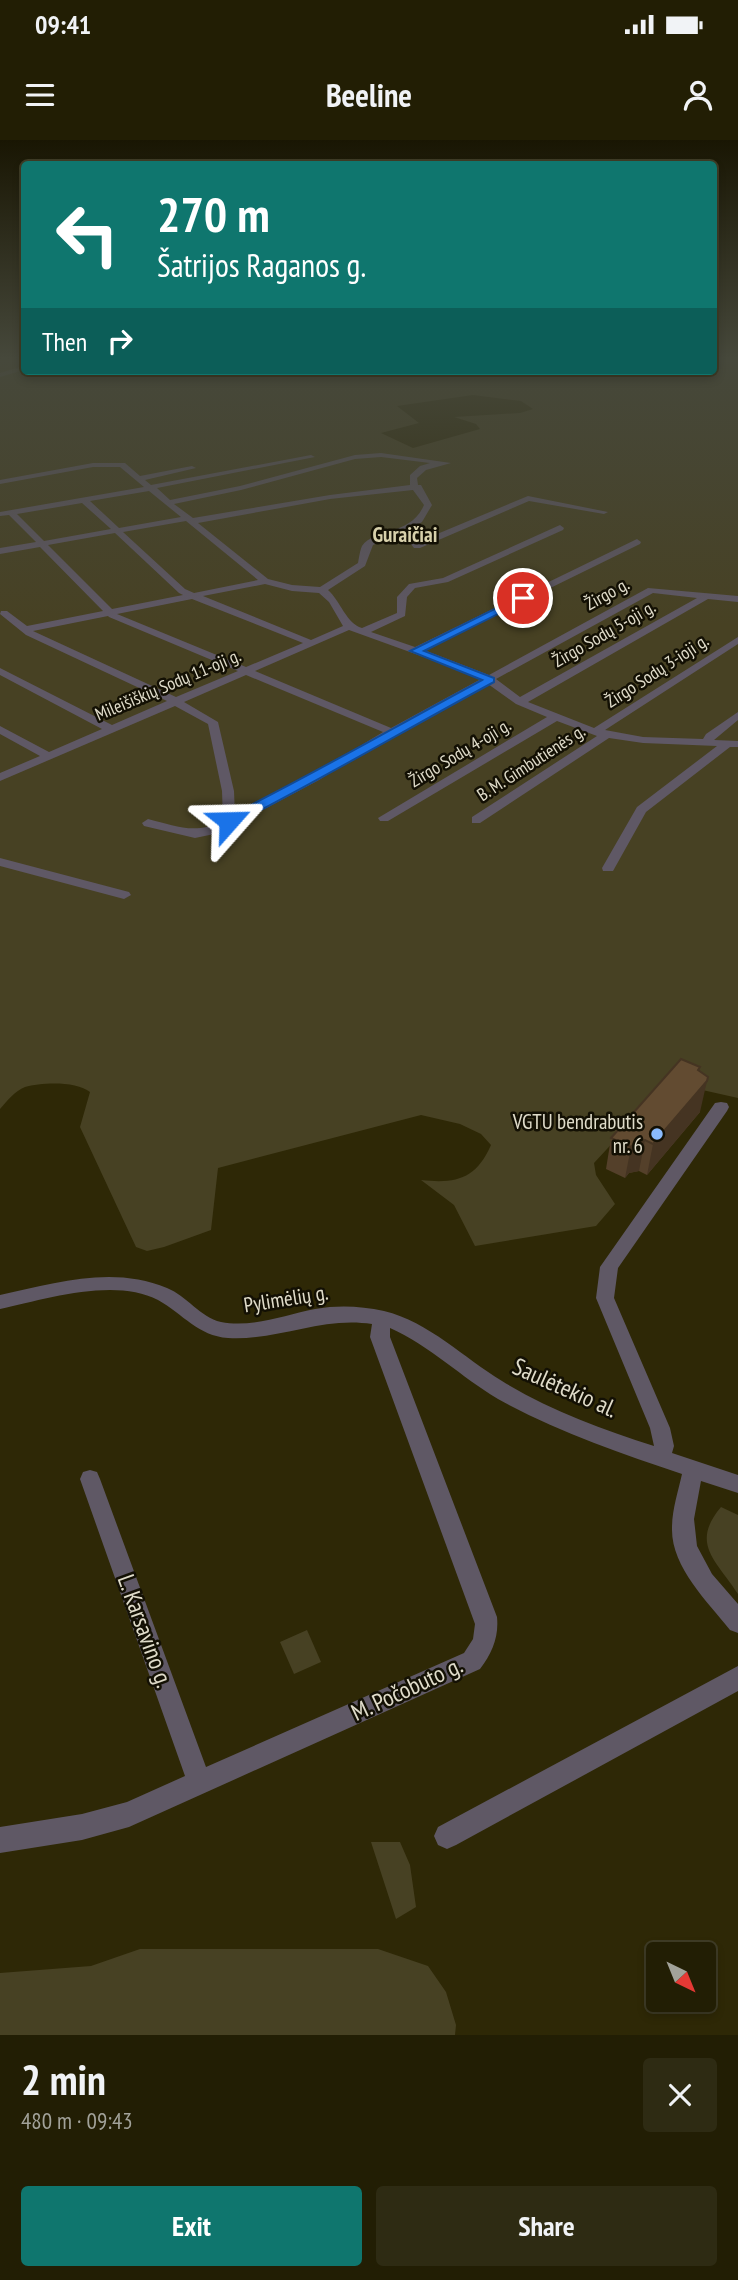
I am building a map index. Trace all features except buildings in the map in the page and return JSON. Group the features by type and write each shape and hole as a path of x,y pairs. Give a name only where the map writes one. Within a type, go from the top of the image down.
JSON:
{"street":[{"path":"263,456 277,453"},
{"path":"170,502 241,488 355,457 381,455 447,463 429,465 417,472 413,482 428,505 427,512 405,531 370,543 366,547 362,564 322,590"},
{"path":"0,514 311,457"},
{"path":"0,482 104,463 128,467 265,581 322,590 332,600 349,627 491,680 505,694 520,702 600,733 732,744"},
{"path":"141,478 209,465"},
{"path":"0,551 330,497 418,488"},
{"path":"405,531 417,546 528,498 604,512"},
{"path":"84,500 182,591 311,643"},
{"path":"11,512 106,612 392,732"},
{"path":"362,632 402,614 402,597 412,586 445,580 559,528"},
{"path":"415,651 637,542"},
{"path":"24,630 265,581"},
{"name":"Žirgo g.","path":"148,823 195,834 215,830 315,778 392,732 651,590 738,599"},
{"name":"Žirgo Sodų 5-oji g.","path":"520,702 706,596"},
{"path":"1,611 24,630 208,718 216,727 229,791 229,821"},
{"name":"Mileišiškių Sodų 11-oji g.","path":"2,773 177,702 349,627"},
{"name":"Žirgo Sodų 3-ioji g.","path":"600,733 738,640"},
{"path":"0,671 111,729"},
{"path":"707,743 710,736 738,715"},
{"name":"Žirgo Sodų 4-oji g.","path":"384,818 555,717"},
{"path":"0,729 47,755"},
{"name":"B. M. Gimbutienės g.","path":"475,820 600,733"},
{"path":"608,868 641,810 732,744"},
{"path":"0,862 124,895"},
{"path":"661,1457 664,1446 660,1428 605,1298 609,1267 721,1107"},
{"name":"Pylimėlių g.","path":"0,1302 64,1288 129,1283 164,1295 196,1319 223,1330 249,1329 330,1314 382,1319"},
{"name":"Saulėtekio al.","path":"382,1319 401,1325 507,1394 661,1457 738,1485"},
{"name":"M. Počobuto g.","path":"0,1840 82,1827 129,1814 472,1661 482,1649 488,1633 486,1617 380,1337 382,1319"},
{"path":"693,1469 683,1532 687,1549 694,1565 738,1622"},
{"name":"L. Karsavino g.","path":"90,1479 200,1783"},
{"path":"447,1836 738,1678"}],"shaded area":[{"path":"0,448 738,448 738,1098 680,1085 631,1123 594,1163 596,1175 615,1204 596,1226 475,1246 454,1205 421,1180 445,1181 463,1177 479,1165 491,1145 481,1134 460,1124 421,1115 218,1168 211,1230 147,1251 136,1247 80,1127 90,1092 77,1086 50,1083 25,1087 11,1096 0,1109"},
{"path":"721,1507 738,1515 738,1594 715,1561 707,1542 707,1531"},
{"path":"307,1630 321,1662 294,1674 280,1642"},
{"path":"371,1842 400,1842 410,1865 416,1907 396,1919"},
{"path":"140,1949 378,1949 428,1966 446,1992 456,2025 455,2035 0,2035 0,1973 91,1966"}],"place":[{"name":"VGTU bendrabutis nr. 6","path":"657,1134"}],"district":[{"name":"Guraičiai","path":"405,535"}],"route":[{"path":"229,821 315,778 350,755 491,680 415,651 523,598"}]}
